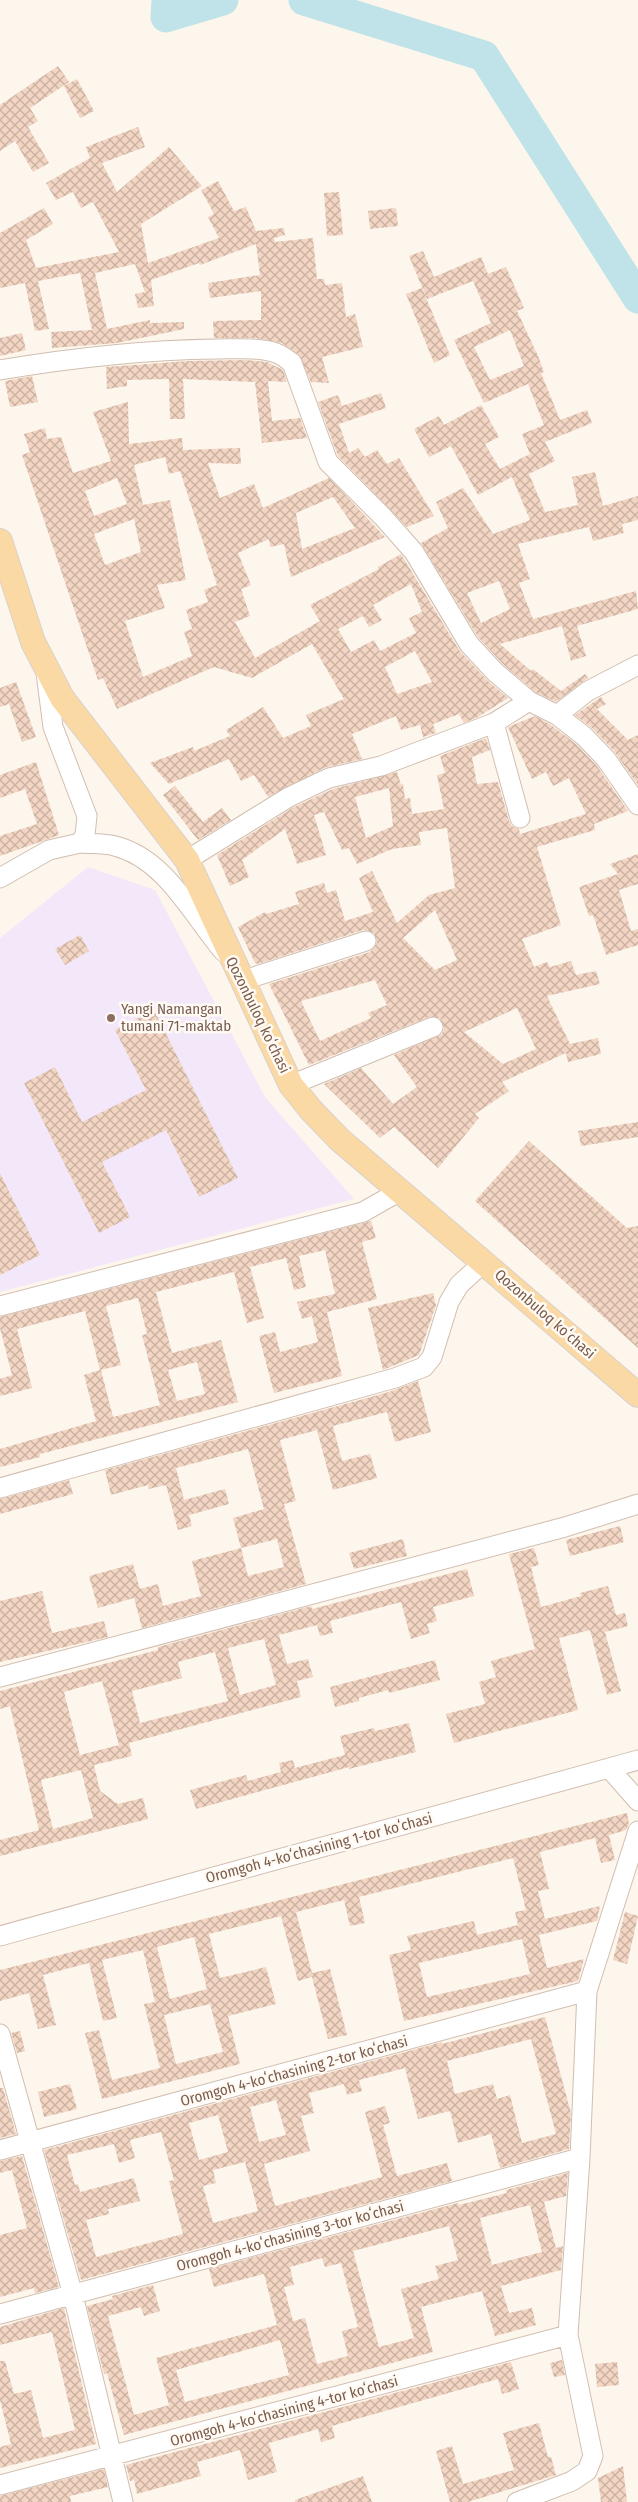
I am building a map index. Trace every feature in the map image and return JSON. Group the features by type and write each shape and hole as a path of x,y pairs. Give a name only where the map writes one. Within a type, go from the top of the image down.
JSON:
{"main road":[{"name":"Qozonbuloq koʻchasi","path":"0,541 33,642 62,698 187,860 291,1084 311,1110 339,1139 485,1261 638,1395"}],"street":[{"path":"0,370 54,361 164,350 250,349 276,353 286,358 292,363 328,462 383,517 414,552 469,644 495,672 529,701 557,715 584,736 606,759 638,805"},
{"path":"557,715 588,691 638,666"},
{"path":"46,668 53,727 87,816 85,835 80,843"},
{"path":"187,860 289,797 329,778 381,766 494,723 529,701"},
{"path":"494,723 520,818"},
{"path":"0,878 49,850 80,843 114,846 135,853 153,864 237,971 366,941"},
{"path":"291,1084 433,1027"},
{"path":"0,1306 363,1212 400,1191"},
{"path":"0,1488 395,1378 424,1367 432,1357 449,1302 459,1285 485,1261"},
{"path":"0,1677 565,1527 638,1504"},
{"name":"Oromgoh 4-koʻchasining 1-tor koʻchasi","path":"0,1936 638,1760"},
{"path":"609,1768 638,1801"},
{"path":"517,2502 572,2480 587,2471 593,2456 568,2335 580,2158 587,1991 638,1831"},
{"name":"Oromgoh 4-koʻchasining 2-tor koʻchasi","path":"0,2150 587,1991"},
{"path":"0,2034 72,2295 122,2502"},
{"name":"Oromgoh 4-koʻchasining 3-tor koʻchasi","path":"0,2314 580,2158"},
{"name":"Oromgoh 4-koʻchasining 4-tor koʻchasi","path":"0,2485 111,2458 568,2335"}],"shaded area":[{"name":"Yangi Namangan tumani 71-maktab","path":"88,867 155,890 265,1097 354,1199 0,1292 0,938"}],"building":[{"path":"58,66 69,82 30,108 38,121 28,127 49,163 33,172 15,141 0,151 0,105"},
{"path":"77,79 94,111 80,118 64,86"},
{"path":"138,127 145,147 102,163 117,192 169,147 202,186 141,224 148,263 219,238 208,217 214,214 201,190 218,181 234,211 246,207 256,231 284,228 285,235 274,238 275,242 313,238 317,279 324,279 325,285 342,283 346,317 355,314 363,347 322,357 329,383 311,382 299,355 282,343 255,338 214,338 213,321 261,320 261,291 210,298 208,283 260,275 256,244 200,265 199,263 151,280 154,306 138,308 135,294 145,292 135,264 95,273 107,329 150,320 150,323 184,322 184,329 117,343 52,348 51,332 92,330 80,273 38,281 49,329 35,331 25,283 0,288 0,233 44,208 53,224 26,240 36,268 119,252 93,202 81,208 73,192 56,200 46,183 90,158 86,147"},
{"path":"339,192 343,235 327,236 324,193"},
{"path":"396,208 398,226 370,229 368,211"},
{"path":"423,251 434,277 481,257 488,274 506,267 524,308 517,311 538,356 544,372 541,373 560,420 587,410 592,423 545,442 555,461 529,474 545,512 578,505 572,477 595,472 603,506 638,496 638,520 622,524 624,533 593,541 589,527 518,544 530,579 519,583 533,619 636,591 638,609 577,626 586,656 571,661 562,626 500,644 531,671 533,669 561,691 585,674 588,678 556,702 535,692 503,664 478,637 421,543 448,528 436,502 463,488 493,534 530,520 512,477 478,495 451,446 429,457 414,429 439,416 444,425 481,405 499,437 485,444 500,469 530,454 522,434 544,425 528,384 484,403 454,340 491,323 473,281 427,299 409,256","holes":["510,330 524,366 490,380 474,347","499,581 510,609 481,623 467,593"]},
{"path":"422,288 450,355 434,363 406,294"},
{"path":"22,333 26,350 0,356 0,338"},
{"path":"246,360 267,362 283,370 287,382 268,381 272,421 300,418 307,438 262,443 255,382 183,379 185,419 170,419 169,379 127,380 127,386 107,389 106,367 189,361"},
{"path":"32,376 38,402 10,407 5,381"},
{"path":"381,393 386,408 339,424 349,453 358,448 365,457 377,450 387,464 399,458 434,516 407,527 338,456 318,402 338,395 342,406"},
{"path":"128,402 129,444 182,438 183,450 240,448 241,464 208,463 220,498 254,484 263,508 329,478 385,537 291,577 284,544 270,547 269,539 238,553 251,585 241,589 250,616 235,622 255,658 320,621 310,605 379,569 378,567 401,554 459,650 487,680 508,698 478,717 464,723 459,714 433,724 436,733 423,737 420,725 401,730 396,716 352,734 362,759 324,768 268,797 254,775 241,781 229,759 169,784 150,763 193,747 194,751 230,736 226,730 263,707 283,738 311,726 306,715 344,699 312,644 252,678 214,667 117,709 103,678 98,680 22,455 30,452 24,434 45,428 47,439 61,437 73,473 111,461 93,412","holes":["165,457 169,474 180,471 217,585 204,590 208,602 186,610 192,629 184,632 192,656 143,677 125,621 165,608 157,585 186,580 170,500 143,505 134,465","117,478 127,504 94,516 85,491","333,497 355,528 302,549 296,513","134,519 141,552 105,565 94,534","411,584 422,612 409,618 416,633 380,651 374,640 351,652 338,629 363,616 369,627 382,620 373,605","415,651 432,682 397,694 385,667"]},
{"path":"16,682 36,737 22,742 9,704 0,707 0,688"},
{"path":"601,697 606,704 597,709 628,740 638,735 638,785 614,751 592,728 575,715"},
{"path":"535,716 551,725 576,744 597,766 628,811 594,824 595,830 537,847 561,925 522,939 534,967 547,962 550,967 571,961 576,975 596,971 600,984 547,996 570,1044 598,1038 601,1054 568,1062 566,1053 502,1082 509,1091 475,1114 479,1118 438,1168 394,1127 380,1138 324,1084 361,1068 393,1104 417,1087 394,1055 442,1034 444,1028 440,1018 429,1017 309,1065 269,984 370,952 377,943 374,933 363,930 258,964 255,963 238,927 265,912 266,914 299,904 295,892 324,883 327,893 336,890 345,921 373,912 359,878 372,871 397,923 429,895 455,888 447,828 419,832 421,845 392,849 357,864 349,848 342,850 324,812 314,815 326,855 297,864 285,829 242,860 249,877 230,886 217,855 294,807 333,789 397,772 401,785 403,784 405,799 410,798 412,814 444,809 437,775 445,773 440,756 486,738 490,750 472,757 477,784 498,782 509,821 512,826 519,829 520,834 586,814 569,778 553,786 546,772 532,779 508,727","holes":["389,788 393,826 366,838 355,797","435,910 457,960 435,970 403,938","375,980 387,1005 368,1013 371,1018 320,1041 301,1001","517,1008 536,1049 503,1064 464,1032"]},
{"path":"36,762 59,835 0,856 0,836 37,824 25,789 0,798 0,775"},
{"path":"175,786 203,822 222,808 231,820 198,840 163,795"},
{"path":"638,854 638,884 619,890 631,931 638,929 638,945 606,955 593,915 589,916 579,887 618,874 610,864"},
{"path":"80,935 89,951 65,965 55,949"},
{"path":"154,1010 238,1178 199,1197 166,1130 102,1162 130,1217 99,1233 24,1083 55,1067 82,1122 146,1090 115,1030"},
{"path":"638,1122 638,1137 581,1146 578,1131"},
{"path":"529,1141 627,1228 638,1226 638,1348 475,1201"},
{"path":"0,1173 40,1255 0,1275"},
{"path":"371,1221 376,1238 362,1242 377,1299 327,1312 342,1376 274,1393 259,1336 275,1332 280,1352 318,1342 312,1316 302,1319 297,1302 335,1294 325,1250 299,1256 306,1287 294,1290 286,1258 250,1267 264,1318 247,1323 234,1272 156,1292 172,1353 221,1340 238,1402 40,1454 40,1457 0,1467 0,1449 96,1421 84,1375 100,1370 85,1311 17,1329 32,1388 0,1396 0,1379 12,1375 0,1328 0,1317","holes":["138,1298 147,1334 142,1335 160,1405 113,1417 101,1370 121,1365 106,1306","197,1362 205,1394 177,1401 168,1370"]},
{"path":"433,1293 436,1305 419,1355 383,1370 368,1308"},
{"path":"418,1381 431,1432 395,1442 387,1412 333,1426 342,1461 370,1454 377,1478 333,1490 317,1430 280,1440 296,1501 284,1504 306,1584 142,1628 134,1598 98,1608 89,1576 133,1564 140,1589 158,1584 163,1606 201,1596 192,1561 241,1548 233,1518 264,1509 248,1449 176,1468 184,1500 225,1489 229,1504 189,1515 192,1526 178,1530 166,1485 149,1489 148,1485 111,1495 105,1470 389,1392","holes":["277,1539 284,1567 248,1576 241,1548"]},
{"path":"69,1480 73,1494 0,1514 0,1499"},
{"path":"620,1526 624,1542 570,1556 566,1540"},
{"path":"403,1539 407,1556 354,1569 349,1553"},
{"path":"534,1548 539,1565 531,1567 541,1607 581,1596 580,1593 608,1586 616,1615 625,1613 628,1626 605,1632 621,1691 607,1695 590,1630 559,1638 578,1710 454,1743 446,1714 485,1704 479,1682 496,1677 491,1661 535,1649 509,1554"},
{"path":"467,1569 474,1596 433,1607 437,1621 427,1624 430,1633 411,1639 401,1602 330,1621 333,1633 320,1636 317,1625 279,1635 287,1664 308,1659 313,1677 297,1681 301,1697 129,1743 132,1756 94,1765 100,1791 118,1804 143,1798 148,1819 0,1856 0,1840 39,1830 10,1706 0,1709 0,1691 158,1650 158,1647 311,1606 312,1609","holes":["264,1639 276,1685 240,1695 228,1648","215,1652 228,1701 140,1723 132,1691 182,1678 178,1662","102,1681 119,1745 80,1755 64,1692","81,1770 93,1818 53,1829 41,1780"]},
{"path":"42,1591 52,1633 104,1621 108,1637 0,1662 0,1601"},
{"path":"435,1660 440,1680 389,1693 388,1690 359,1698 359,1701 335,1707 330,1687"},
{"path":"409,1723 416,1752 349,1769 349,1767 196,1809 190,1790 246,1775 248,1781 281,1772 279,1763 293,1760 295,1768 345,1755 340,1736 374,1728 375,1731"},
{"path":"627,1813 629,1824 626,1830 609,1835 615,1860 601,1863 595,1838 540,1852 549,1889 538,1891 545,1919 600,1906 597,1921 539,1935 547,1968 584,1959 578,1981 404,2021 389,1955 411,1950 407,1936 474,1921 477,1935 518,1925 515,1912 526,1910 513,1858 359,1897 365,1923 350,1926 344,1900 296,1912 312,1973 330,1969 347,2035 328,2039 312,1977 298,1981 281,1916 209,1934 220,1978 266,1967 276,2004 228,2016 240,2064 102,2099 85,2033 99,2030 112,2080 160,2068 144,2004 155,2002 143,1950 102,1960 117,2018 103,2021 89,1963 43,1975 56,2025 38,2029 29,1993 0,2001 0,1970","holes":["194,1937 207,1989 170,1999 157,1947","522,1939 530,1974 427,1997 419,1963","210,2004 223,2052 176,2064 164,2015"]},
{"path":"625,1912 638,1916 627,1964 613,1960"},
{"path":"545,2017 571,2113 569,2149 500,2168 491,2134 458,2143 450,2111 418,2119 405,2068 359,2080 362,2091 347,2095 344,2084 309,2093 314,2113 301,2116 310,2151 264,2164 275,2206 382,2177 365,2112 385,2106 390,2123 383,2125 397,2176 447,2163 452,2181 81,2280 44,2150 442,2042 442,2044","holes":["531,2039 556,2134 522,2143 510,2095 497,2099 493,2084 455,2094 447,2061","276,2100 286,2135 259,2142 250,2107","218,2115 228,2152 199,2160 189,2123","161,2132 174,2180 169,2181 183,2234 96,2257 86,2220 109,2214 108,2209 140,2201 134,2178 80,2192 78,2184 75,2185 67,2155 114,2144 119,2163 135,2158 130,2140","245,2162 258,2211 213,2223 203,2186 216,2183 213,2170"]},
{"path":"20,2031 25,2051 17,2053 11,2033"},
{"path":"70,2084 77,2109 44,2117 38,2092"},
{"path":"0,2088 3,2088 16,2134 0,2138"},
{"path":"22,2156 59,2287 35,2293 34,2288 0,2297 0,2235 27,2228 12,2170 0,2173 0,2161"},
{"path":"568,2173 566,2196 544,2202 556,2248 563,2246 561,2270 501,2286 509,2313 532,2308 536,2325 495,2336 482,2291 421,2307 433,2352 124,2435 107,2373 104,2374 87,2306 113,2299 112,2296 153,2285 160,2311 144,2316 141,2307 108,2316 134,2415 169,2405 156,2358 277,2325 264,2274 214,2287 209,2269 458,2203 459,2205 507,2193 506,2190","holes":["530,2205 542,2252 492,2265 480,2218","449,2226 458,2260 435,2266 439,2279 401,2289 414,2338 379,2347 353,2251","322,2258 325,2267 341,2263 358,2327 342,2331 348,2356 317,2364 305,2318 293,2321 284,2287 294,2285 290,2267","280,2340 289,2375 185,2402 176,2370"]},
{"path":"64,2308 96,2444 0,2468 0,2447 11,2444 0,2400 0,2361 5,2361 14,2394 31,2390 43,2438 75,2430 52,2332 0,2345 0,2327"},
{"path":"562,2360 565,2375 554,2377 550,2363"},
{"path":"511,2362 519,2389 502,2394 498,2379 332,2426 335,2438 321,2442 318,2429 269,2443 277,2472 248,2480 240,2450 197,2462 201,2476 137,2494 134,2480 130,2481 126,2465"},
{"path":"617,2362 619,2385 597,2387 595,2364"},
{"path":"539,2423 548,2457 551,2457 556,2475 468,2502 450,2502 436,2451 452,2446 463,2484 514,2470 503,2433"},
{"path":"623,2466 627,2502 601,2502 598,2478"},
{"path":"104,2469 108,2487 70,2496 71,2502 0,2502 0,2496"},
{"path":"363,2476 372,2502 295,2502 295,2500"}],"waterway":[{"path":"167,0 166,17 223,0"},
{"path":"304,0 484,56 638,298"}],"place":[{"name":"Yangi Namangan tumani 71-maktab","path":"111,1018"}]}
